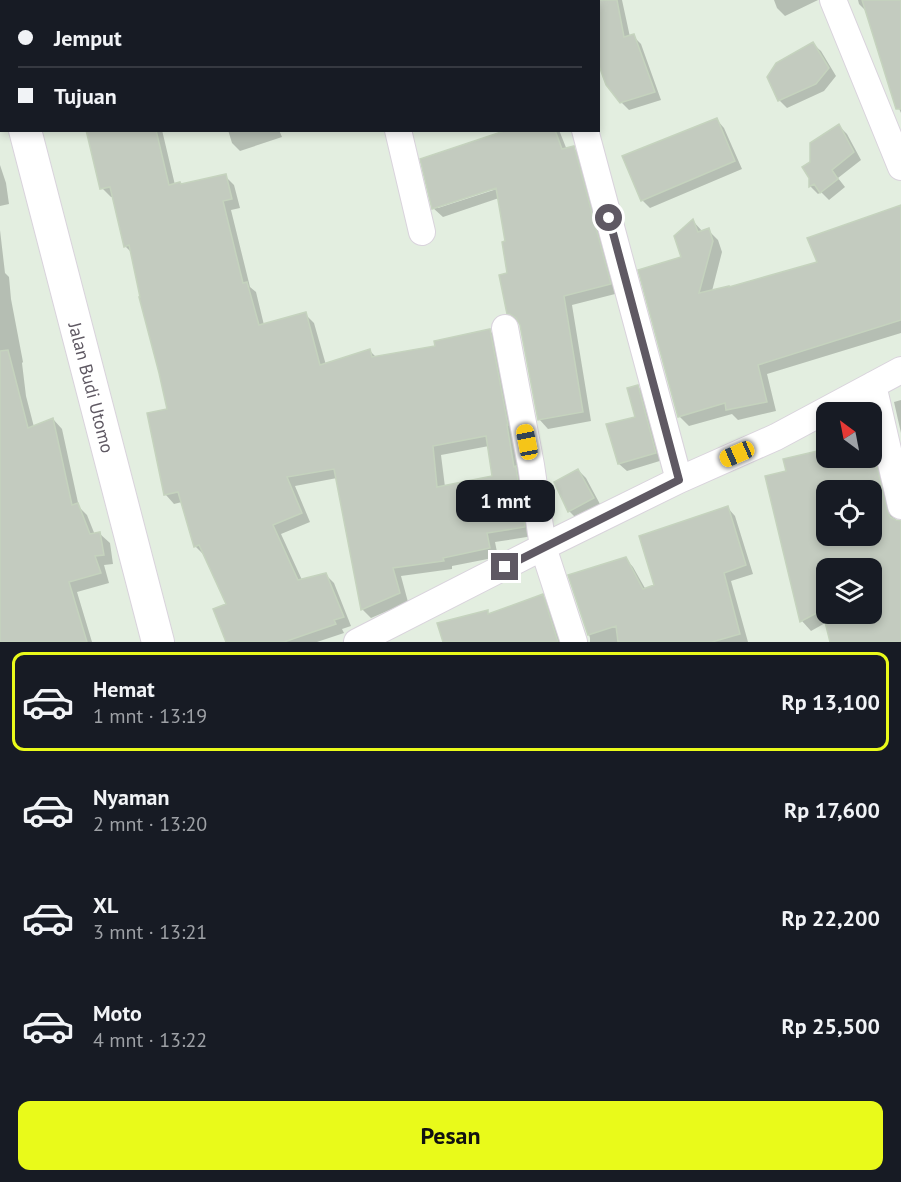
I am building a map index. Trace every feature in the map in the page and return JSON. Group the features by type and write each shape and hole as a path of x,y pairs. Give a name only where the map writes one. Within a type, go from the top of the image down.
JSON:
{"street":[{"path":"833,0 901,167"},
{"name":"Jalan Budi Utomo","path":"26,132 158,642"},
{"path":"398,132 422,232"},
{"path":"586,132 679,480"},
{"path":"505,328 531,465 543,547 574,642"},
{"path":"357,642 679,480 776,437 901,370"},
{"path":"873,385 901,507"}],"building":[{"path":"600,0 617,0 624,37 634,34 655,92 620,103 606,85 600,68"},
{"path":"862,0 901,0 901,109 896,109"},
{"path":"813,42 829,68 816,84 778,101 767,77 776,63"},
{"path":"717,118 735,161 641,201 622,156"},
{"path":"839,124 854,152 832,170 838,179 820,193 814,184 809,187 809,178 802,167 810,162 810,143"},
{"path":"86,132 156,132 169,185 226,174 232,199 223,201 243,283 247,282 259,325 306,312 320,365 370,349 372,357 435,346 434,341 490,329 525,527 487,533 490,548 443,558 444,561 393,568 400,593 361,610 334,469 287,477 302,513 273,525 298,580 326,573 344,617 334,620 336,624 284,642 226,642 213,609 226,604 199,545 194,547 178,492 164,495 147,413 167,409 139,297 129,245 124,247 110,187 100,189","holes":["486,436 492,476 437,487 433,446"]},
{"path":"501,132 556,132 562,149 574,146 611,284 564,296 583,412 538,420 520,325 516,318 507,314 499,275 507,273 502,242 505,241 496,188 432,209 420,159"},
{"path":"901,205 901,320 758,365 767,402 726,410 725,403 678,417 638,270 681,257 674,236 693,219 698,232 709,228 713,241 699,293 729,287 817,262 807,238"},
{"path":"8,350 28,428 53,418 72,505 78,503 90,534 100,532 104,555 95,556 101,573 69,582 87,642 0,642 0,351"},
{"path":"638,385 656,453 618,464 606,424 635,417 627,388"},
{"path":"816,451 816,468 877,468 880,480 816,480 816,546 882,546 882,488 890,517 901,521 901,642 830,642 826,624 882,624 882,558 816,558 816,613 800,622 765,476 786,471 783,459"},
{"path":"578,469 594,498 568,512 554,482"},
{"path":"728,506 746,565 724,573 740,634 712,642 618,642 616,626 588,635 568,575 626,557 643,589 654,585 639,536"},
{"path":"543,594 558,642 443,642 437,623 488,610 488,614"}],"route":[{"path":"505,567 679,480 609,218"}]}
